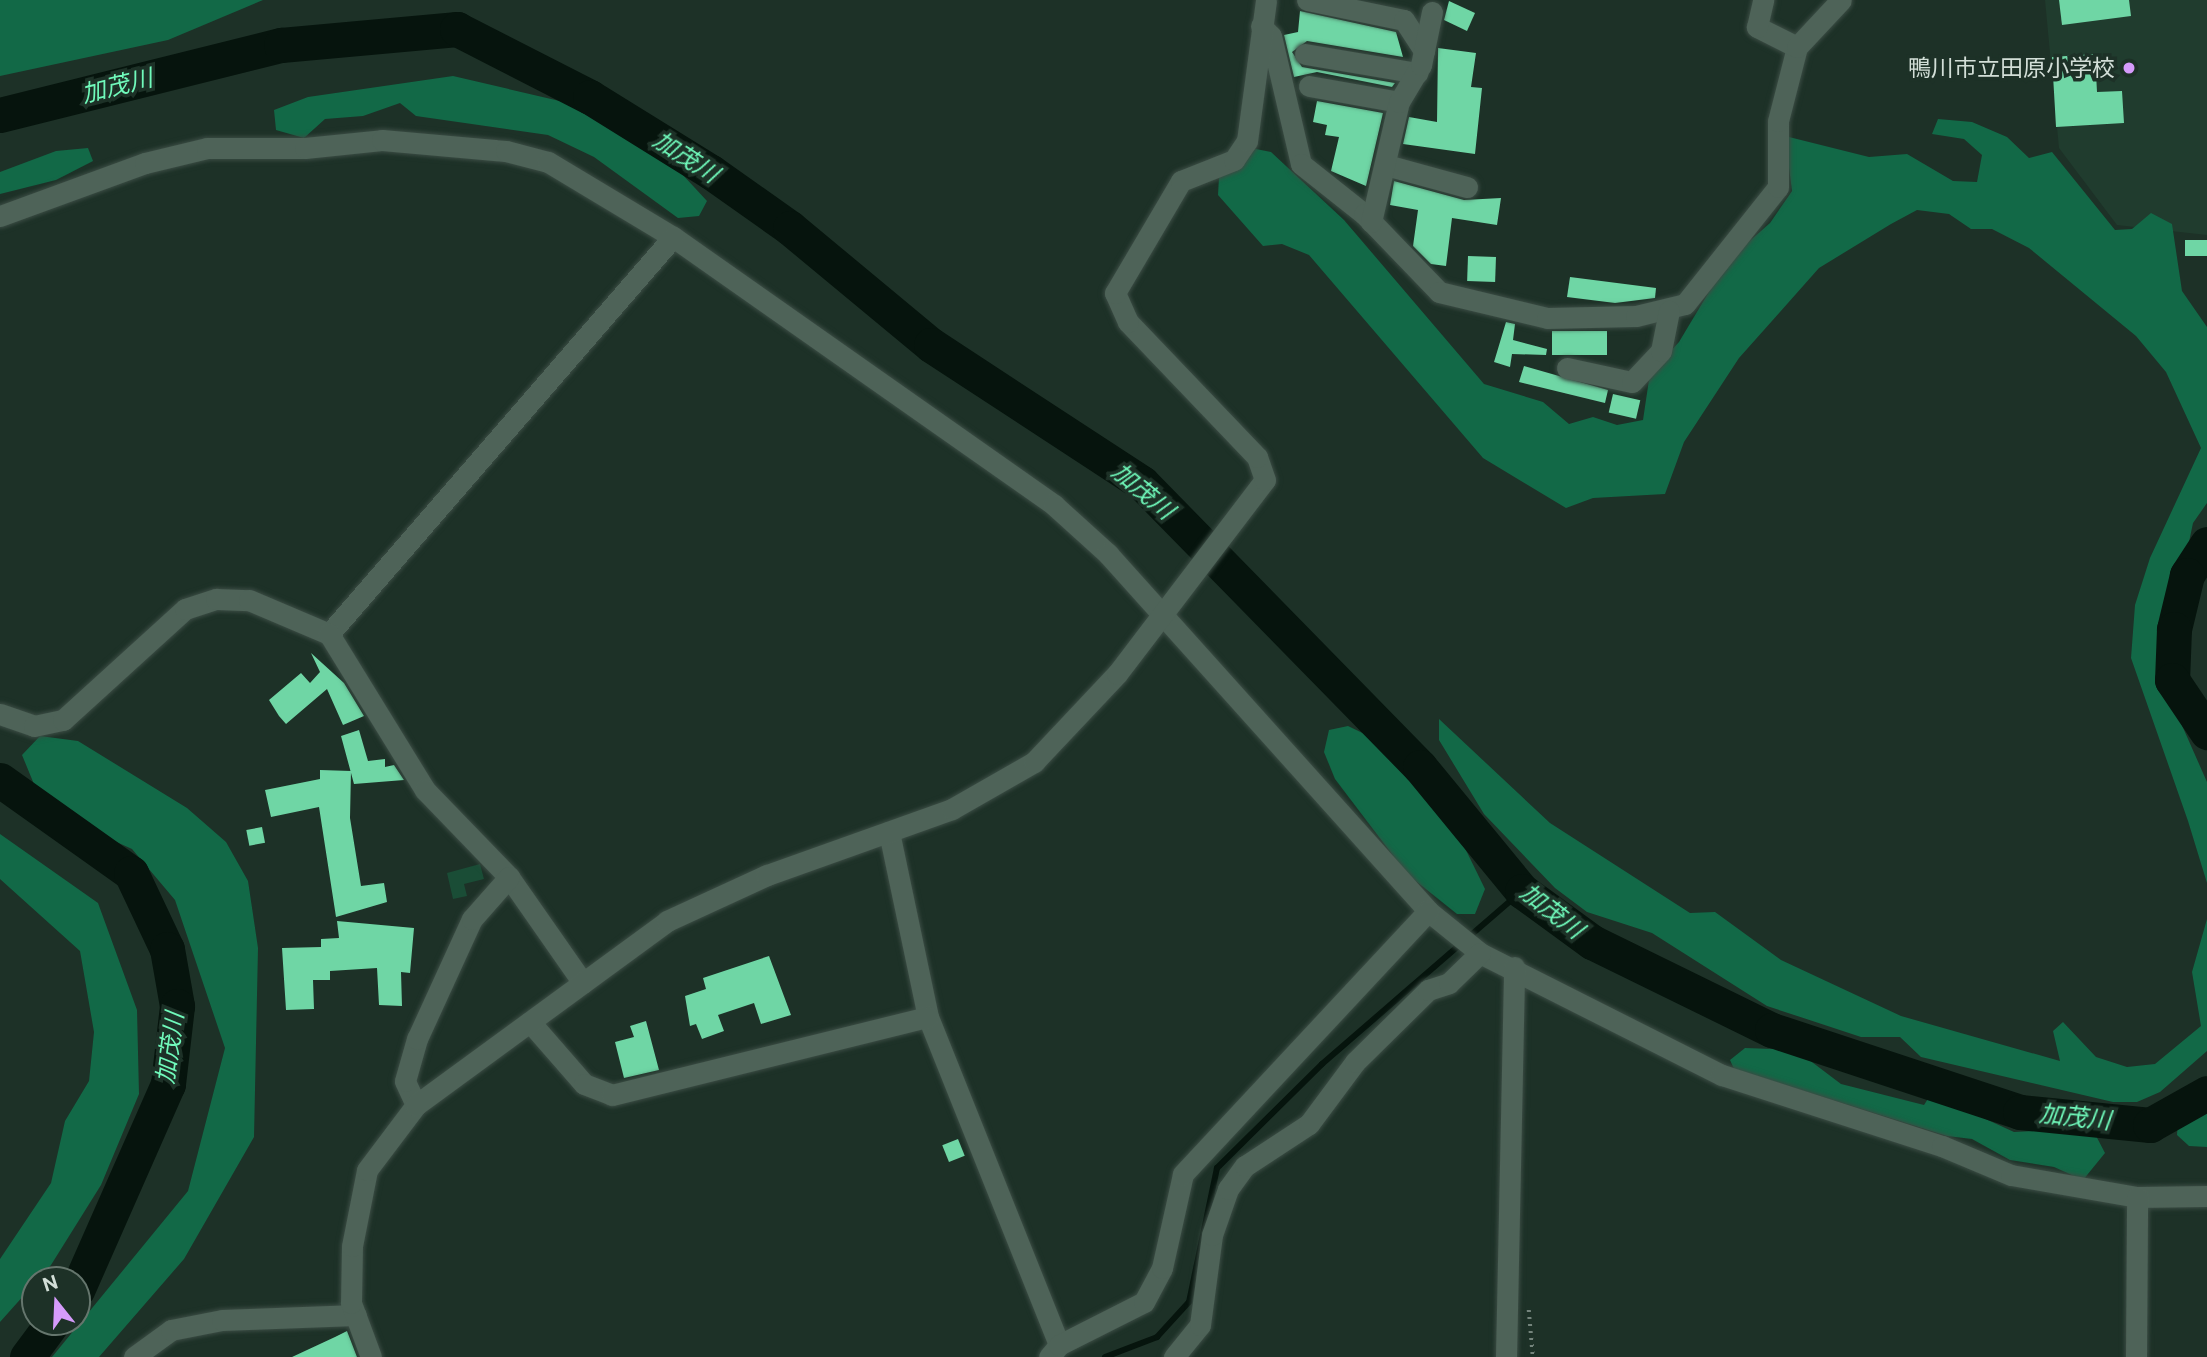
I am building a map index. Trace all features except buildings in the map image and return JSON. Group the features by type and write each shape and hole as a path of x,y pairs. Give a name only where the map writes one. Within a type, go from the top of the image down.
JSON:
{"street":[{"path":"372,1357 356,1315 352,1246 367,1170 416,1105 667,921 767,875 952,809 1034,762 1117,674 1265,480 1257,457 1128,322 1115,293 1181,181 1234,160 1247,141 1266,0"},
{"path":"1307,0 1404,20 1424,51"},
{"path":"1763,0 1757,27 1797,47"},
{"path":"1261,26 1271,36 1301,164 1371,222 1439,292 1547,318 1669,311 1685,304 1734,236 1769,206 1778,187 1778,121 1797,47 1841,0"},
{"path":"1371,222 1399,103 1417,73 1432,12"},
{"path":"1305,54 1417,73"},
{"path":"1308,86 1399,103"},
{"path":"0,216 145,163 207,148 305,148 382,140 506,151 548,162 673,237 1054,505 1163,613 1428,911 1475,949 1722,1075 1942,1146 2011,1175 2137,1197 2207,1196"},
{"path":"1386,165 1467,187"},
{"path":"330,634 673,237"},
{"path":"1567,368 1632,382 1661,351 1669,311"},
{"path":"0,714 34,726 63,720 185,610 216,599 249,600 330,634 425,790 509,877 583,983"},
{"path":"889,832 928,1017 1054,1351 1144,1302 1162,1268 1183,1174 1428,911"},
{"path":"416,1105 405,1081 417,1038 472,919 509,877"},
{"path":"1174,1357 1200,1325 1212,1236 1228,1189 1245,1166 1309,1124 1355,1062 1428,990 1449,983 1475,949"},
{"path":"1506,1357 1514,967"},
{"path":"530,1022 584,1084 612,1096 928,1017"},
{"path":"2136,1357 2137,1197"},
{"path":"134,1357 171,1330 196,1325 356,1315"}],"shaded area":[{"name":"鴨川市立田原小学校","path":"2045,0 2207,0 2207,235 2117,225 2059,148"},
{"path":"480,864 484,879 464,884 467,896 453,899 447,873"}],"green space":[{"path":"0,0 263,0 168,40 0,76"},
{"path":"453,76 564,102 607,125 682,174 707,201 699,216 678,218 594,157 548,135 416,116 400,103 363,116 325,119 304,138 276,130 274,110 308,97"},
{"path":"1938,119 1972,122 2007,137 2029,158 2052,152 2115,230 2132,229 2151,213 2172,224 2182,291 2207,327 2207,503 2193,523 2165,657 2173,705 2207,782 2207,883 2131,658 2135,605 2150,558 2201,448 2166,372 2136,336 2029,248 1992,229 1971,229 1949,214 1917,210 1891,224 1819,268 1739,358 1684,442 1665,494 1593,498 1566,508 1483,458 1309,255 1282,244 1263,246 1218,195 1219,177 1251,148 1271,152 1344,220 1484,384 1543,402 1569,424 1593,417 1617,425 1643,420 1650,373 1679,342 1728,260 1770,223 1792,191 1785,136 1869,157 1907,154 1953,181 1977,182 1982,155 1964,139 1932,134"},
{"path":"88,148 93,161 56,180 0,194 0,172 56,151"},
{"path":"1439,719 1550,823 1690,913 1715,912 1781,960 1901,1016 2060,1061 2053,1031 2063,1022 2096,1057 2127,1067 2155,1064 2201,1026 2192,972 2207,919 2207,1051 2160,1092 2137,1102 2113,1102 1921,1057 1900,1037 1861,1037 1767,1006 1652,933 1587,912 1555,888 1484,814 1439,740"},
{"path":"1348,726 1377,740 1406,769 1461,840 1485,889 1475,914 1457,914 1407,874 1335,779 1324,752 1329,730"},
{"path":"40,736 78,741 187,808 226,842 248,881 258,948 254,1137 184,1259 99,1357 52,1357 69,1336 91,1336 91,1309 188,1191 225,1048 175,900 132,849 74,823 36,789 22,755"},
{"path":"0,834 98,903 137,1010 139,1094 101,1185 50,1266 21,1266 21,1299 0,1322 0,1259 51,1183 65,1121 89,1081 94,1032 80,951 0,879"},
{"path":"1745,1048 1796,1050 1841,1084 1924,1105 1931,1094 2014,1132 2092,1128 2105,1153 2083,1180 2054,1167 2010,1160 1972,1139 1947,1136 1734,1069 1730,1060"},
{"path":"2207,1098 2207,1147 2189,1146 2177,1135 2178,1119"}],"waterway":[{"name":"加茂川","path":"0,115 281,45 457,29 590,97 711,172 790,228 931,345 1142,483 1420,767 1522,891 1592,942 1772,1030 2020,1112 2150,1125 2207,1093"},
{"name":"加茂川","path":"2207,544 2187,575 2174,629 2172,680 2207,732"},
{"name":"加茂川","path":"0,780 131,873 167,949 177,1006 168,1084 88,1266"},
{"path":"1105,1357 1157,1337 1189,1302 1217,1168 1322,1064 1522,891"},
{"name":"加茂川","path":"27,1357 43,1336"}],"place":[{"name":"鴨川市立田原小学校","path":"2129,68"}]}
